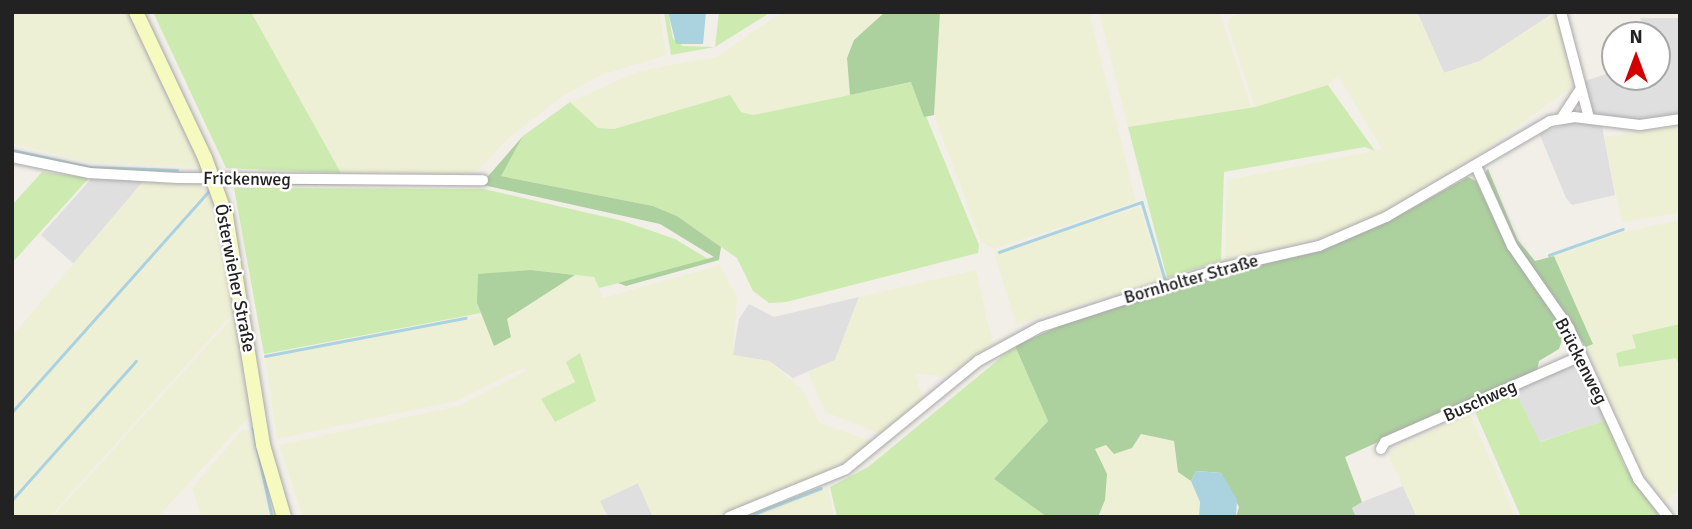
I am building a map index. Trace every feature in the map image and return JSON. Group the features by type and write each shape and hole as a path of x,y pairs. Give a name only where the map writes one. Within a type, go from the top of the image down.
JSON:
{"street":[{"name":"Österwieher Straße","path":"136,12 214,178 229,234 263,445 284,517"},
{"path":"1562,12 1589,118"},
{"path":"1562,119 1580,90"},
{"name":"Bornholter Straße","path":"729,517 846,469 978,361 1040,327 1218,269 1319,246 1386,217 1562,119 1589,118 1618,125 1680,119"},
{"name":"Frickenweg","path":"12,157 89,173 214,178 483,180"},
{"name":"Brückenweg","path":"1476,166 1512,246 1569,328 1637,479 1668,517"},
{"name":"Buschweg","path":"1381,449 1385,442 1581,356"}],"shaded area":[{"path":"1417,12 1555,12 1480,61 1444,73"},
{"path":"1640,18 1680,18 1680,114 1638,120 1592,114 1582,82 1601,76 1601,91 1671,91 1671,21 1641,21"},
{"path":"1574,122 1602,126 1615,195 1572,205 1566,198 1539,133"},
{"path":"91,179 144,180 75,265 41,235"},
{"path":"859,297 835,360 793,378 769,361 733,355 739,319 749,304 774,317"},
{"path":"1576,365 1584,368 1606,420 1539,442 1514,388"},
{"path":"638,483 653,517 608,517 599,501"},
{"path":"1403,486 1417,517 1356,517 1352,508"}],"green space":[{"path":"12,12 126,12 202,167 91,162 12,144"},
{"path":"153,12 251,12 341,173 226,168"},
{"path":"251,12 659,12 667,55 601,75 563,96 512,135 478,170 464,174 341,173"},
{"path":"664,12 668,12 673,39 683,46 715,47 671,55"},
{"path":"719,12 771,12 715,47"},
{"path":"782,12 885,12 854,41 847,58 850,95 753,115 741,112 730,95 614,129 598,128 570,102 639,71 716,57"},
{"path":"885,12 940,12 934,115 924,117 911,82 850,95 847,58 854,40"},
{"path":"940,12 1089,12 1136,202 993,249 981,241 934,115"},
{"path":"1099,12 1219,12 1251,107 1128,127"},
{"path":"1245,12 1417,12 1444,73 1480,61 1557,12 1572,87 1480,153 1378,214 1321,238 1225,260 1227,180 1382,149 1338,76 1328,85 1255,107 1228,27 1229,18"},
{"path":"912,82 979,245 978,253 786,302 769,303 753,291 737,258 677,216 653,206 500,176 523,136 570,102 598,128 614,129 730,95 741,112 753,115"},
{"path":"1328,85 1375,151 1365,147 1224,172 1221,260 1167,278 1128,127 1255,107"},
{"path":"1680,126 1680,213 1622,222 1604,137"},
{"path":"523,136 501,176 653,206 677,216 721,247 719,260 626,286 618,283 714,257 660,224 483,185 232,185 230,181 483,182"},
{"path":"1488,169 1517,239 1535,261 1554,256 1593,344 1586,347 1521,252 1485,173"},
{"path":"42,172 89,178 12,263 12,205"},
{"path":"1468,177 1476,181 1508,249 1565,332 1559,349 1539,361 1537,370 1345,457 1362,502 1352,508 1356,517 1236,517 1239,507 1221,473 1196,471 1191,481 1178,472 1174,441 1141,434 1132,448 1114,454 1106,445 1095,449 1107,474 1105,500 1098,517 1047,517 994,479 1048,421 1015,346 1071,321 1219,274 1320,251 1389,221"},
{"path":"144,180 198,184 208,190 12,410 12,336"},
{"path":"234,188 484,189 623,221 675,239 710,260 599,288 594,277 531,270 477,303 481,313 264,354"},
{"path":"209,193 233,313 50,517 12,517 12,502 139,356 12,498 12,414"},
{"path":"1140,207 1162,280 1016,324 994,252"},
{"path":"1680,220 1680,324 1633,335 1636,348 1616,353 1620,367 1677,357 1680,366 1680,490 1664,502 1641,475 1586,347 1593,343 1554,256 1623,232"},
{"path":"720,265 737,298 733,355 769,361 802,389 820,423 874,442 817,477 713,517 653,517 638,483 600,501 608,517 303,517 279,445 458,406 526,371 523,368 456,401 277,439 265,357 482,316 495,346 507,319 575,275 594,277 603,298","holes":["575,382 555,422 542,399"]},
{"path":"531,270 575,275 507,319 511,337 494,346 477,303 478,274"},
{"path":"976,270 993,344 945,376 915,374 924,402 884,435 825,412 808,372 835,360 859,297"},
{"path":"234,316 249,417 158,517 52,517"},
{"path":"1680,324 1680,366 1676,358 1619,367 1616,353 1636,348 1632,335"},
{"path":"1015,346 1048,421 994,479 1047,517 837,517 830,487 868,467"},
{"path":"580,353 596,401 555,422 541,399 575,382 566,362"},
{"path":"1514,388 1540,442 1606,420 1624,465 1661,517 1521,517 1473,407"},
{"path":"1470,413 1516,517 1417,517 1387,452"},
{"path":"242,430 250,431 270,517 201,517 192,488"},
{"path":"1141,434 1174,441 1178,472 1191,481 1200,502 1199,517 1098,517 1105,500 1095,449"},
{"path":"828,488 834,517 749,517"}],"water":[{"path":"668,12 706,12 703,44 676,44"},
{"path":"1196,471 1221,473 1237,499 1236,517 1199,517 1200,502 1191,481"}],"waterway":[{"path":"12,150 90,167 177,170"},
{"path":"12,412 209,191"},
{"path":"999,252 1142,202 1165,279"},
{"path":"1549,255 1623,229"},
{"path":"265,356 465,318"},
{"path":"12,500 136,361"},
{"path":"253,428 272,517"},
{"path":"746,517 821,488"}]}
